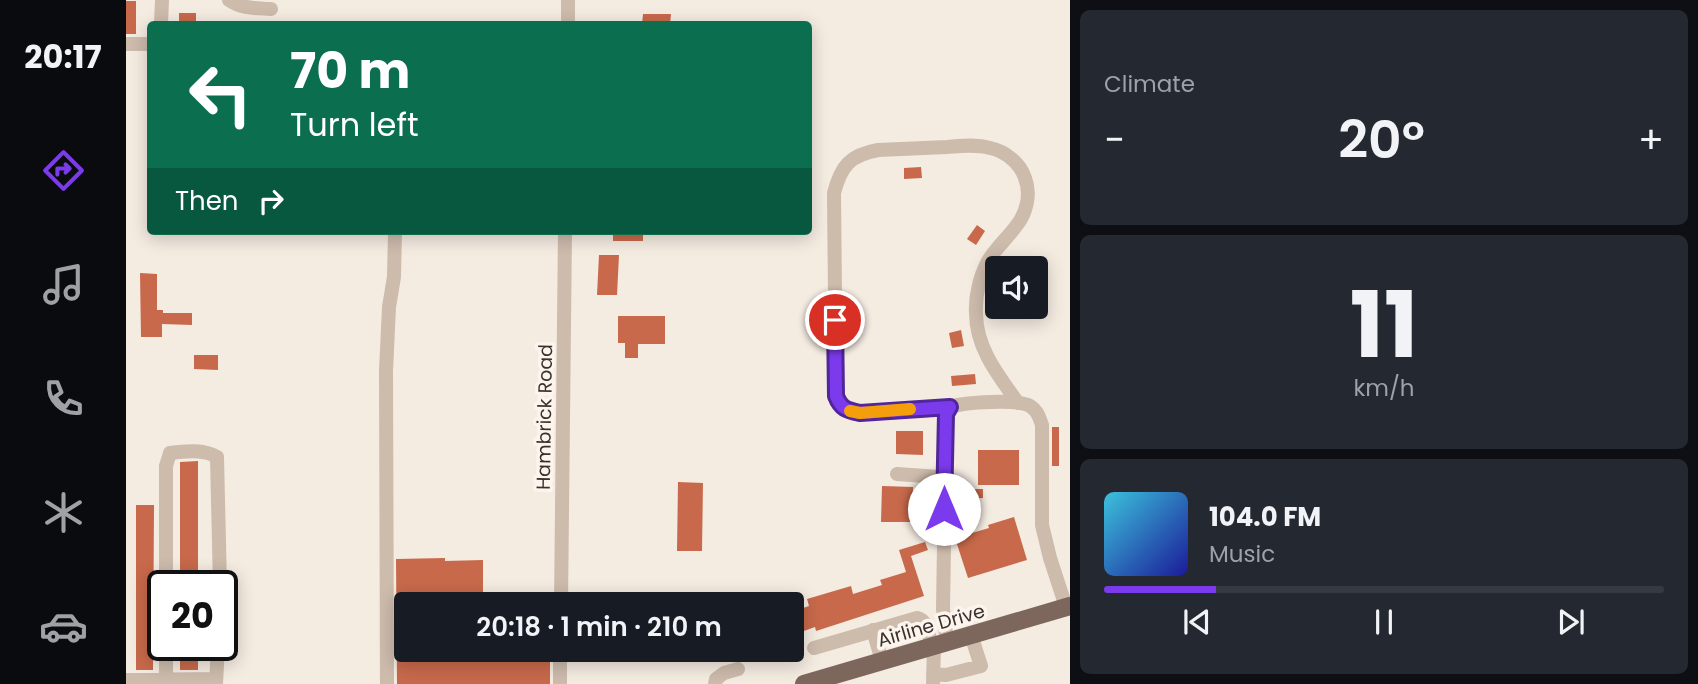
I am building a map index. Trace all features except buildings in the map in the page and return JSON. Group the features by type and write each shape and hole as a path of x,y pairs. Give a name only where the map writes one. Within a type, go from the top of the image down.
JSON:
{"main road":[{"name":"Airline Drive","path":"804,684 1068,606"}],"street":[{"path":"161,21 162,0"},
{"path":"229,0 246,8 271,9"},
{"path":"568,0 568,21"},
{"path":"126,44 147,44"},
{"path":"1018,403 990,365 979,337 976,313 979,285 988,261 1022,217 1028,201 1028,187 1023,174 1015,162 1004,153 973,145 878,150 864,152 855,157 843,166 834,193 836,396 839,405 860,413 961,404 1018,403 1029,405 1038,412 1042,425 1042,526 1050,558 1068,606"},
{"path":"387,684 386,371 395,235"},
{"name":"Hambrick Road","path":"561,592 565,235"},
{"path":"950,407 946,414 943,609 933,679 981,666 971,635"},
{"path":"166,570 166,466 170,453 198,452 217,457 220,570"},
{"path":"897,474 940,477 944,484"},
{"path":"814,648 916,618 921,619 938,645"},
{"path":"873,630 882,661"},
{"path":"166,661 166,682"},
{"path":"126,680 216,682 217,661"},
{"path":"560,684 561,662"},
{"path":"715,684 716,679 724,673 738,669"}],"slow traffic":[{"path":"850,411 860,413 910,409"}],"route":[{"path":"835,320 836,396 839,405 860,413 950,407 946,414 945,431 944,509"}]}
